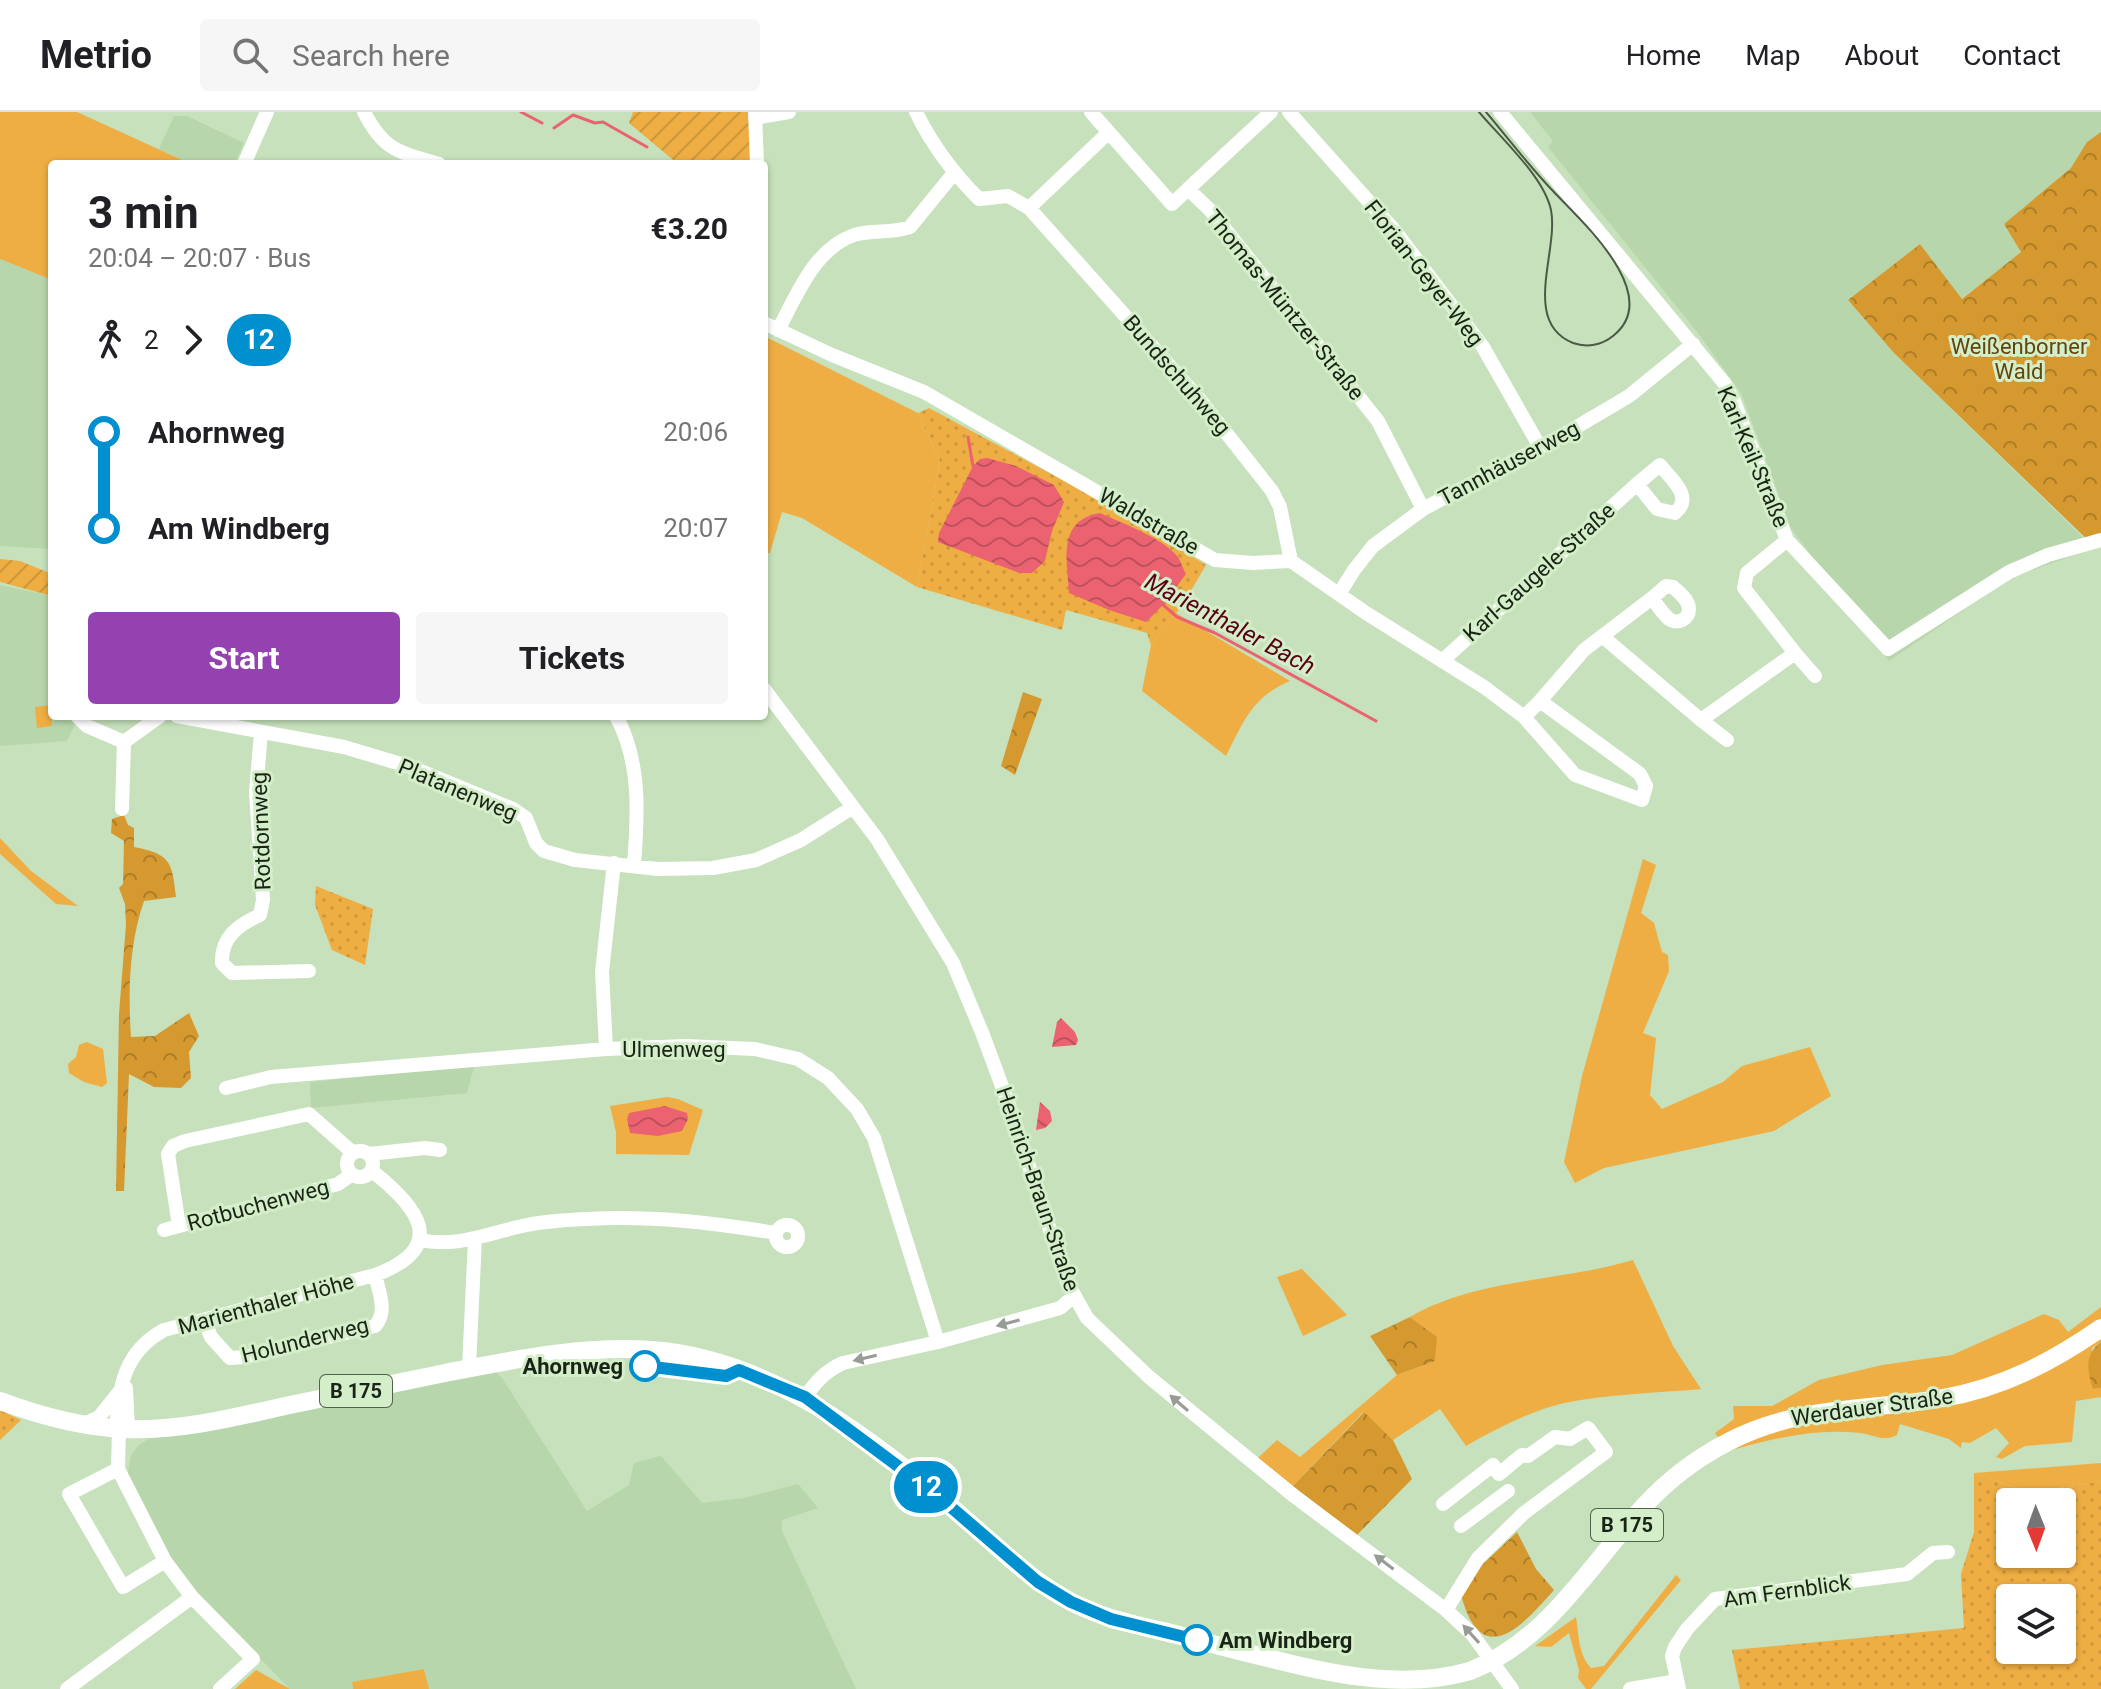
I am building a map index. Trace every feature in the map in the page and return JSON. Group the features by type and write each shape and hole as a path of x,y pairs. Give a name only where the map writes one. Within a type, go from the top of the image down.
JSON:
{"main road":[{"name":"Werdauer Straße","path":"0,1401 38,1415 121,1429 184,1425 259,1412 531,1357 650,1350 705,1359 805,1397 938,1496 1038,1582 1071,1602 1111,1619 1312,1669 1366,1680 1415,1683 1438,1681 1493,1661 1526,1638 1565,1601 1646,1504 1710,1451 1763,1426 1797,1416 1839,1408 1944,1398 2004,1382 2033,1370 2101,1328"}],"street":[{"path":"246,160 267,112"},
{"path":"364,112 393,158"},
{"path":"757,160 755,115 789,112"},
{"path":"916,112 927,135 954,173 979,199 1008,196 1029,208 1108,133"},
{"name":"Thomas-Müntzer-Straße","path":"1091,112 1172,204 1188,189 1220,222 1378,421 1423,509"},
{"path":"1188,189 1271,112"},
{"name":"Florian-Geyer-Weg","path":"1289,112 1395,231 1474,336 1540,447"},
{"name":"Karl-Keil-Straße","path":"1500,112 1725,384 1787,540 1888,649 2009,572 2048,555 2101,540"},
{"path":"771,327 821,256 837,243 856,234 900,231 910,227 954,173"},
{"name":"Bundschuhweg","path":"1029,208 1201,401 1260,475 1280,507 1291,561"},
{"name":"Waldstraße","path":"771,327 924,392 1215,560 1253,563 1291,561"},
{"name":"Tannhäuserweg","path":"1339,594 1373,546 1423,509 1629,396 1693,344"},
{"name":"Karl-Gaugele-Straße","path":"1442,661 1637,484"},
{"path":"1787,540 1747,573 1744,588 1815,676"},
{"path":"1291,561 1484,687 1524,717 1575,775 1642,800 1646,786 1640,774 1540,701"},
{"path":"1524,717 1568,666 1652,598"},
{"path":"1602,636 1727,740"},
{"path":"1701,720 1795,653"},
{"name":"Heinrich-Braun-Straße","path":"768,694 823,763 885,850 953,963 989,1050 1074,1296 1087,1318 1198,1419 1294,1496 1446,1610 1472,1634 1512,1689"},
{"path":"81,720 87,726 124,742"},
{"path":"124,742 154,720"},
{"name":"Platanenweg","path":"198,720 344,747 411,767 513,809 526,818 536,843 544,851 575,860 658,869 713,868 756,860 801,840 853,807"},
{"path":"618,720 625,733 634,769 638,814 634,865"},
{"name":"Rotdornweg","path":"261,732 256,792 263,900 260,915 244,922 227,937 222,963 232,973 309,971"},
{"path":"122,809 124,742"},
{"path":"606,1049 602,972 614,863"},
{"name":"Ulmenweg","path":"226,1088 271,1077 606,1049 686,1046 755,1049 798,1059 828,1078 857,1109 874,1138 938,1342"},
{"name":"Rotbuchenweg","path":"351,1175 338,1184 171,1228 168,1154 173,1146 309,1114 352,1152"},
{"path":"372,1171 363,1177 351,1175 347,1167 352,1152 440,1150"},
{"path":"369,1154 372,1171 413,1210 419,1240 441,1244 529,1225 588,1219 695,1221 776,1233"},
{"path":"469,1368 475,1238"},
{"name":"Marienthaler Höhe","path":"84,1424 99,1417 122,1386 133,1356 150,1338 164,1330 375,1275 405,1262 419,1240"},
{"name":"Holunderweg","path":"204,1320 211,1337 230,1358 375,1326 381,1320 382,1303 375,1275"},
{"path":"805,1397 818,1379 843,1363 938,1342 1060,1308 1074,1296"},
{"name":"Marienthaler Höhe","path":"118,1469 122,1386"},
{"path":"1446,1610 1478,1558 1524,1513 1606,1452 1588,1428 1570,1439 1555,1437 1528,1456 1522,1455 1499,1474"},
{"path":"1443,1504 1493,1465 1524,1513"},
{"path":"165,1561 123,1587 69,1494 118,1469 165,1561 192,1597 253,1659 220,1689"},
{"path":"1461,1526 1508,1491"},
{"name":"Am Fernblick","path":"1630,1689 1678,1685 1672,1656 1675,1647 1715,1599 1907,1574 1933,1553 1948,1552"},
{"path":"67,1689 192,1597"}],"shaded area":[{"path":"0,112 77,112 182,160 48,160 48,278 0,259"},
{"path":"633,112 750,112 750,160 673,160 629,123"},
{"path":"1530,112 2101,112 2101,132 2087,142 2072,168 2004,224 2021,252 1961,299 1920,244 1848,300 1894,353 2094,548 2010,578 1889,661 1791,528 1741,393 1698,333 1548,147 1553,141"},
{"path":"174,116 187,116 244,143 236,160 182,160 159,149"},
{"path":"0,259 48,278 48,549 0,546"},
{"path":"768,338 918,413 940,461 917,587 802,518 782,512 770,553"},
{"path":"929,408 1109,505 1206,565 1182,606 1151,645 1147,633 1066,610 1062,630 917,587 940,461 918,413"},
{"path":"0,559 20,561 48,572 48,595 0,582"},
{"path":"0,585 48,595 48,720 74,720 76,723 67,741 0,746"},
{"path":"1176,613 1290,681 1266,695 1250,711 1226,756 1142,691 1151,645"},
{"path":"48,705 48,720 51,720 52,726 37,728 35,707"},
{"path":"0,838 31,871 78,906 56,904 0,854"},
{"path":"1643,859 1656,865 1641,913 1654,923 1662,952 1668,955 1669,971 1643,1033 1656,1038 1650,1095 1662,1109 1723,1082 1742,1066 1810,1047 1831,1096 1774,1131 1604,1168 1575,1183 1564,1162 1582,1076"},
{"path":"316,886 373,909 365,965 332,950 315,905"},
{"path":"87,1042 103,1049 107,1083 102,1087 84,1082 69,1073 68,1064 76,1057 79,1045"},
{"path":"474,1066 467,1093 311,1108 310,1082"},
{"path":"667,1097 703,1110 689,1155 616,1154 616,1132 610,1106"},
{"path":"1633,1260 1673,1346 1701,1389 1615,1396 1551,1406 1466,1446 1440,1409 1393,1440 1363,1412 1293,1486 1258,1458 1277,1440 1300,1457 1397,1375 1435,1361 1436,1337 1410,1317 1463,1295"},
{"path":"1302,1269 1347,1315 1303,1336 1277,1277"},
{"path":"2101,1307 2101,1342 2092,1348 2093,1389 2101,1388 2101,1397 2076,1401 2072,1442 2025,1446 2002,1459 1996,1457 2009,1443 1996,1428 1970,1443 1962,1442 1961,1448 1949,1439 1900,1424 1897,1435 1888,1438 1860,1433 1810,1433 1728,1451 1715,1433 1734,1419 1733,1406 1772,1406 1819,1380 1882,1365 1952,1355 2044,1314 2059,1320 2068,1332"},
{"path":"494,1370 587,1511 629,1485 634,1463 661,1456 702,1503 744,1498 798,1484 818,1508 782,1520 782,1531 856,1689 429,1689 424,1669 352,1683 353,1689 290,1689 188,1585 127,1477 131,1455 140,1444 152,1437"},
{"path":"0,1410 21,1420 0,1440"},
{"path":"2101,1463 2101,1481 2060,1488 2017,1488 1974,1473"},
{"path":"1974,1473 2017,1488 1996,1488 1996,1568 2076,1568 2076,1488 2060,1488 2101,1481 2101,1689 1740,1689 1732,1650 1964,1628 1961,1574 1974,1532"},
{"path":"1676,1575 1681,1580 1591,1689 1586,1689 1578,1678 1579,1670 1569,1633 1551,1647 1535,1646 1576,1617 1587,1663 1591,1668 1604,1666"},
{"path":"424,1669 429,1689 353,1689 352,1682"},
{"path":"256,1670 290,1689 235,1689"}],"green space":[{"name":"Weißenborner Wald","path":"2101,132 2101,546 2096,548 1894,353 1848,300 1920,244 1962,299 2021,252 2004,224 2071,168 2087,142"},
{"path":"1023,692 1042,699 1015,775 1001,766"},
{"path":"124,815 128,825 134,828 134,847 156,853 171,868 176,897 144,901 135,934 131,968 131,1037 155,1036 189,1013 199,1036 189,1052 191,1078 181,1088 154,1087 129,1074 124,1191 116,1191 119,1014 126,924 125,904 119,888 123,884 124,841 111,833 112,819"},
{"path":"1410,1317 1437,1337 1435,1361 1397,1375 1370,1336"},
{"path":"2101,1342 2101,1388 2093,1389 2089,1357"},
{"path":"1364,1412 1393,1440 1412,1479 1357,1535 1293,1486"},
{"path":"1517,1532 1536,1569 1554,1590 1516,1628 1491,1637 1480,1632 1470,1618 1461,1595 1481,1566"}],"water":[{"path":"980,459 1016,466 1054,485 1064,502 1052,531 1045,561 1032,573 1019,573 938,542 939,533 973,466"},
{"path":"1100,513 1163,544 1178,557 1186,574 1146,622 1069,593 1067,555 1071,533 1086,517"},
{"path":"1061,1018 1075,1032 1076,1045 1052,1047 1057,1022"},
{"path":"1040,1102 1050,1111 1052,1121 1045,1128 1036,1130"},
{"path":"665,1106 687,1113 688,1119 682,1131 658,1136 630,1133 629,1113"}],"waterway":[{"name":"Marienthaler Bach","path":"521,112 542,123"},
{"name":"Marienthaler Bach","path":"554,128 573,115 595,123 603,122 647,147"},
{"name":"Marienthaler Bach","path":"968,437 973,466"},
{"name":"Marienthaler Bach","path":"1162,604 1177,617 1215,633 1376,721"}],"tram line":[{"path":"1479,112 1531,171 1547,197 1552,227 1545,302 1549,319 1557,333 1573,343 1594,345 1604,342 1626,319 1629,300 1624,280 1598,239 1486,112"}],"bus line":[{"name":"12","path":"645,1366 726,1376 739,1370 805,1397 938,1496 1038,1582 1071,1602 1111,1619 1197,1640"}],"place":[{"name":"Ahornweg","path":"645,1366"},
{"name":"Am Windberg","path":"1197,1640"}]}
